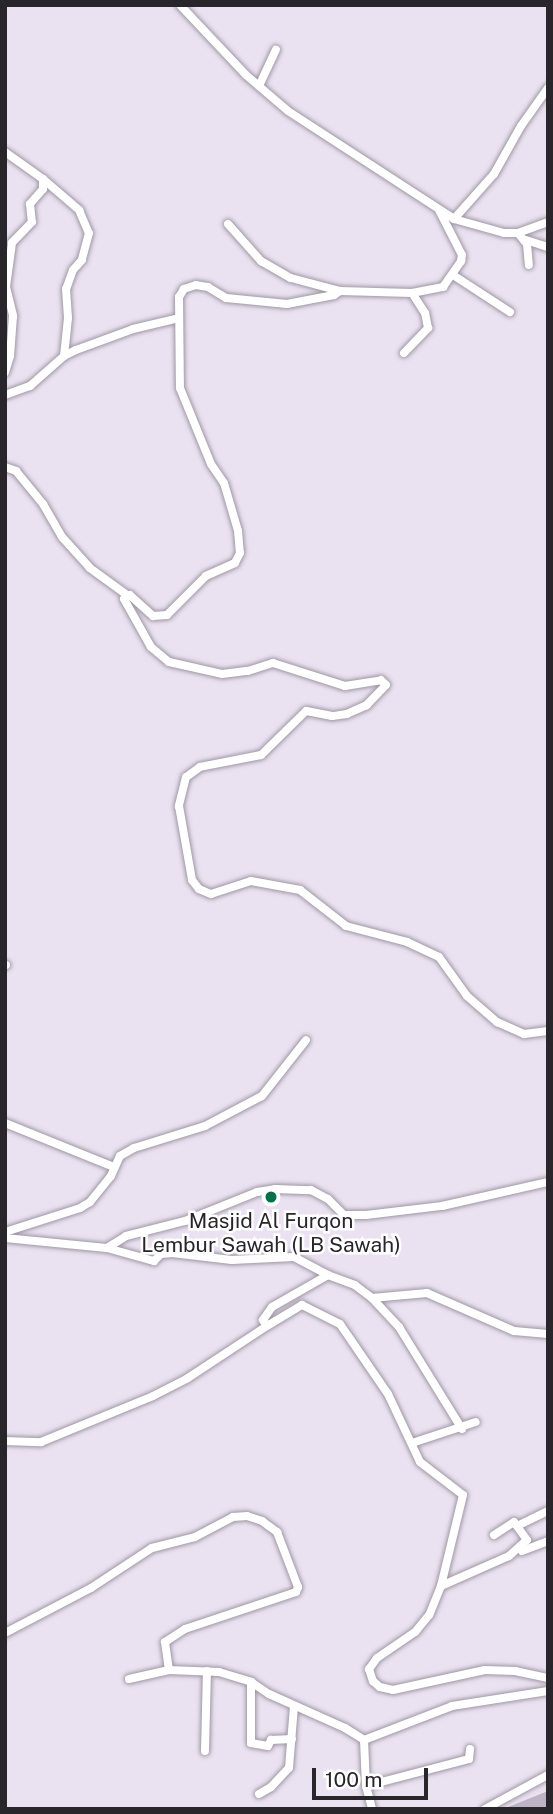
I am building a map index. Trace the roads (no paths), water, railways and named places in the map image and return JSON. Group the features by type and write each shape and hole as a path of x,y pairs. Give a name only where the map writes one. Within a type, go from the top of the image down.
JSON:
{"street":[{"path":"181,5 259,86 288,111 454,219 491,232 517,233 548,222"},
{"path":"259,86 276,50"},
{"path":"454,219 494,174 521,126 548,88"},
{"path":"5,152 43,179 79,210 89,233 85,253 73,270 66,289 68,318 64,356"},
{"path":"5,372 10,356 13,316 6,287 8,256 15,238 32,221 29,206 42,192 43,179"},
{"path":"228,224 261,261 291,278 340,291 412,293 443,287 459,267 462,255 438,207"},
{"path":"517,233 526,240 548,247"},
{"path":"526,240 529,265"},
{"path":"453,275 510,312"},
{"path":"5,467 16,471 43,504 63,538 90,568 153,616 167,615 206,576 235,563 240,553 238,531 224,483 211,464 180,388 180,292 196,285 208,287 226,298 286,304 334,295 340,291"},
{"path":"404,353 428,328 425,313 412,293"},
{"path":"5,395 30,386 64,356 133,329 179,318"},
{"path":"127,595 124,598 151,647 169,662 222,674 248,671 273,663 345,686 381,680 386,685 367,705 347,714 332,716 306,712 261,755 200,767 186,777 179,806 192,880 199,889 216,894 255,881 300,890 346,926 407,942 439,957 467,996 497,1022 524,1034 548,1031"},
{"path":"5,1232 80,1208 90,1202 111,1176 120,1156 205,1126 262,1096 306,1040"},
{"path":"5,1123 114,1167"},
{"path":"107,1248 126,1236 185,1221 257,1192 275,1189 311,1190 328,1199 344,1215 366,1215 442,1206 548,1182"},
{"path":"5,1238 107,1248 154,1261 162,1254 172,1253 232,1261 294,1257 328,1275 355,1285 372,1298 399,1327 462,1429"},
{"path":"267,1326 263,1320 272,1307 328,1275"},
{"path":"372,1298 427,1293 514,1331 548,1334"},
{"path":"5,1441 41,1442 153,1396 188,1378 302,1305 340,1324 388,1394 420,1462 463,1495 440,1586 429,1615 415,1632 373,1663 371,1676 380,1687 400,1689 464,1672 485,1670 515,1671 548,1678"},
{"path":"412,1443 462,1429 475,1422"},
{"path":"517,1525 548,1511"},
{"path":"5,1633 91,1588 152,1548 195,1537 233,1517 247,1516 261,1521 277,1532 297,1590 211,1618 168,1640 164,1645 169,1670"},
{"path":"494,1535 514,1522 517,1525 527,1541 509,1556"},
{"path":"440,1586 548,1541"},
{"path":"129,1679 169,1670 206,1671 251,1682 364,1740"},
{"path":"205,1751 206,1671"},
{"path":"251,1682 249,1741 267,1746 271,1740 292,1739"},
{"path":"364,1740 452,1706 548,1691"},
{"path":"259,1794 271,1787 289,1768 294,1706"},
{"path":"364,1740 366,1786 372,1809"},
{"path":"366,1786 469,1759 470,1749"},
{"path":"485,1809 548,1775"}],"place":[{"name":"Masjid Al Furqon Lembur Sawah (LB Sawah)","path":"271,1197"}]}
